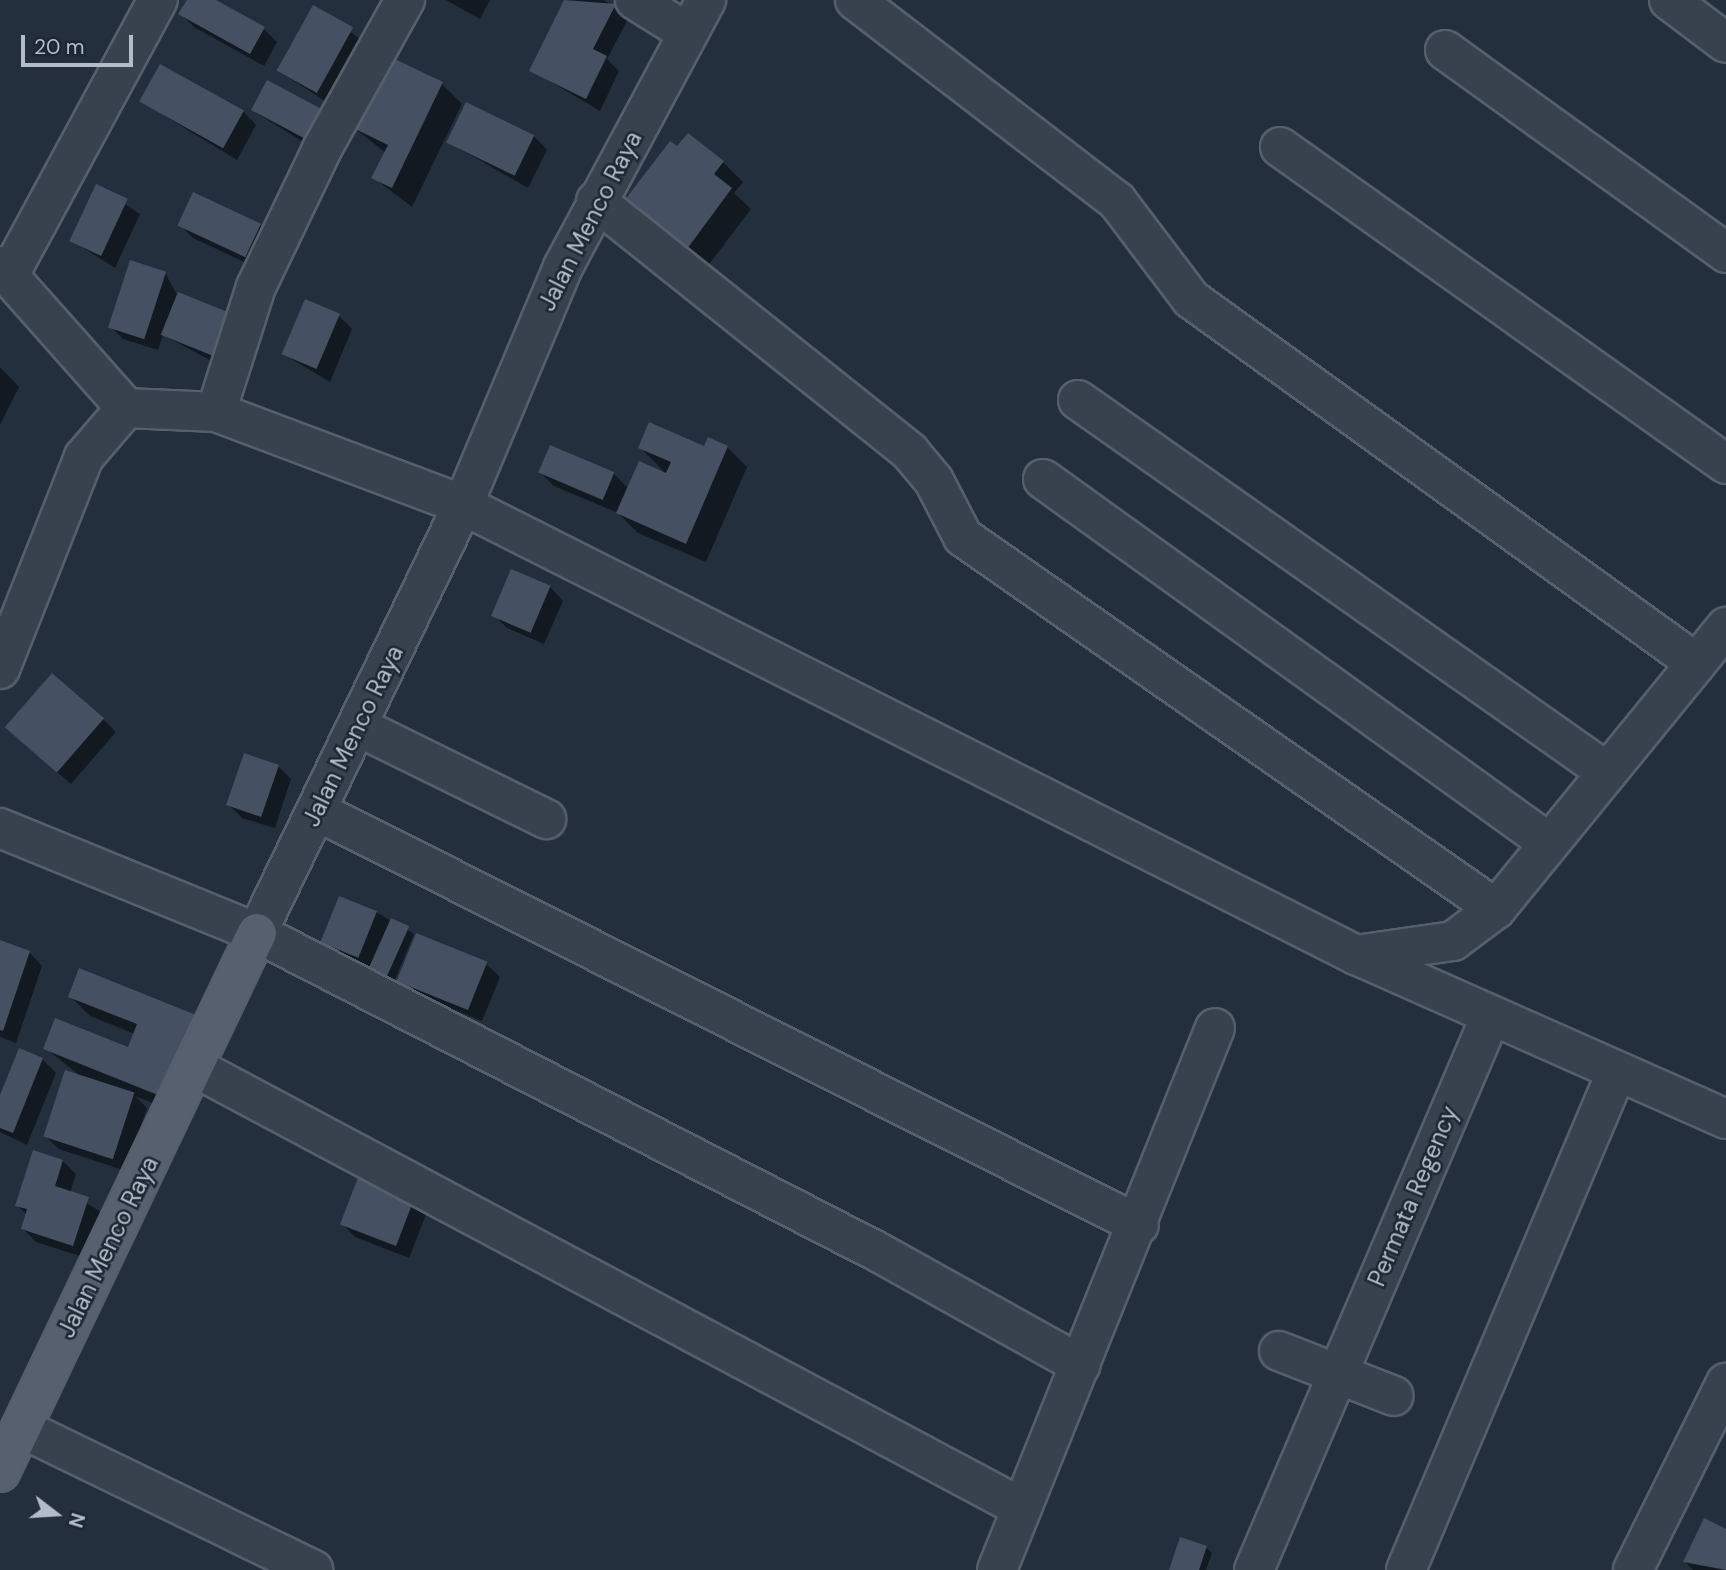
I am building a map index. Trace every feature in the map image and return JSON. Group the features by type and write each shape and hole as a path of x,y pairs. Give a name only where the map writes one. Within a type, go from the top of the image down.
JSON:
{"main road":[{"name":"Jalan Menco Raya","path":"0,1472 257,933"}],"street":[{"path":"158,0 4,270 126,408 216,412 463,505 1356,956 1475,1011 1726,1119"},
{"path":"216,412 256,287 322,149 405,0"},
{"path":"635,0 688,33"},
{"name":"Jalan Menco Raya","path":"257,933 463,505 596,201 706,0"},
{"path":"855,0 1116,201 1191,299 1696,663"},
{"path":"1669,0 1726,43"},
{"path":"1445,50 1726,253"},
{"path":"1280,147 1726,464"},
{"path":"596,201 909,451 934,481 962,537 1482,921"},
{"path":"1078,400 1607,772"},
{"path":"0,669 84,457 126,408"},
{"path":"1043,479 1549,843"},
{"path":"1475,1011 1458,965 1482,921 1726,627"},
{"path":"357,726 546,819"},
{"path":"317,811 1139,1225"},
{"path":"0,828 257,933 878,1252 1081,1365"},
{"path":"1356,956 1413,950 1482,921"},
{"name":"Permata Regency","path":"1254,1570 1336,1374 1475,1011"},
{"path":"997,1570 1020,1507 1139,1225 1215,1028"},
{"path":"194,1067 1020,1507"},
{"path":"1406,1570 1616,1073"},
{"path":"1279,1351 1394,1396"},
{"path":"1633,1570 1726,1383"},
{"path":"21,1428 313,1570"}],"building":[{"path":"187,0 216,0 265,27 250,54 178,14"},
{"path":"564,0 616,4 593,49 607,56 586,99 529,71"},
{"path":"313,5 353,27 317,93 277,71"},
{"path":"382,53 443,82 392,188 371,178 388,145 347,125"},
{"path":"160,64 244,111 223,148 139,102"},
{"path":"267,80 325,111 309,141 251,110"},
{"path":"466,102 534,135 515,176 446,142"},
{"path":"688,133 724,161 714,174 732,188 687,249 624,201 670,141 677,146"},
{"path":"96,184 128,199 101,256 69,241"},
{"path":"193,192 261,224 245,257 177,226"},
{"path":"130,260 166,272 144,339 108,328"},
{"path":"178,292 230,313 213,356 161,335"},
{"path":"305,299 340,314 317,369 282,354"},
{"path":"649,422 704,446 708,437 728,446 686,544 616,513 639,461 666,473 671,462 638,448"},
{"path":"550,445 614,472 603,500 538,473"},
{"path":"511,569 551,586 531,633 491,616"},
{"path":"52,673 104,718 57,773 5,727"},
{"path":"244,753 279,765 261,817 226,805"},
{"path":"339,896 377,911 358,958 320,942"},
{"path":"391,918 409,926 386,977 368,969"},
{"path":"416,933 487,962 468,1010 397,981"},
{"path":"0,940 30,951 3,1031 0,1030"},
{"path":"79,968 196,1015 163,1097 43,1049 55,1018 128,1047 137,1024 68,997"},
{"path":"19,1048 43,1058 13,1133 0,1128 0,1095"},
{"path":"65,1070 134,1093 113,1159 43,1137"},
{"path":"33,1150 63,1160 55,1186 89,1197 73,1246 21,1229 27,1209 15,1206"},
{"path":"359,1175 415,1197 396,1246 340,1224"},
{"path":"1704,1518 1726,1529 1726,1570 1683,1562"},
{"path":"1180,1537 1207,1546 1199,1570 1169,1570"}]}
